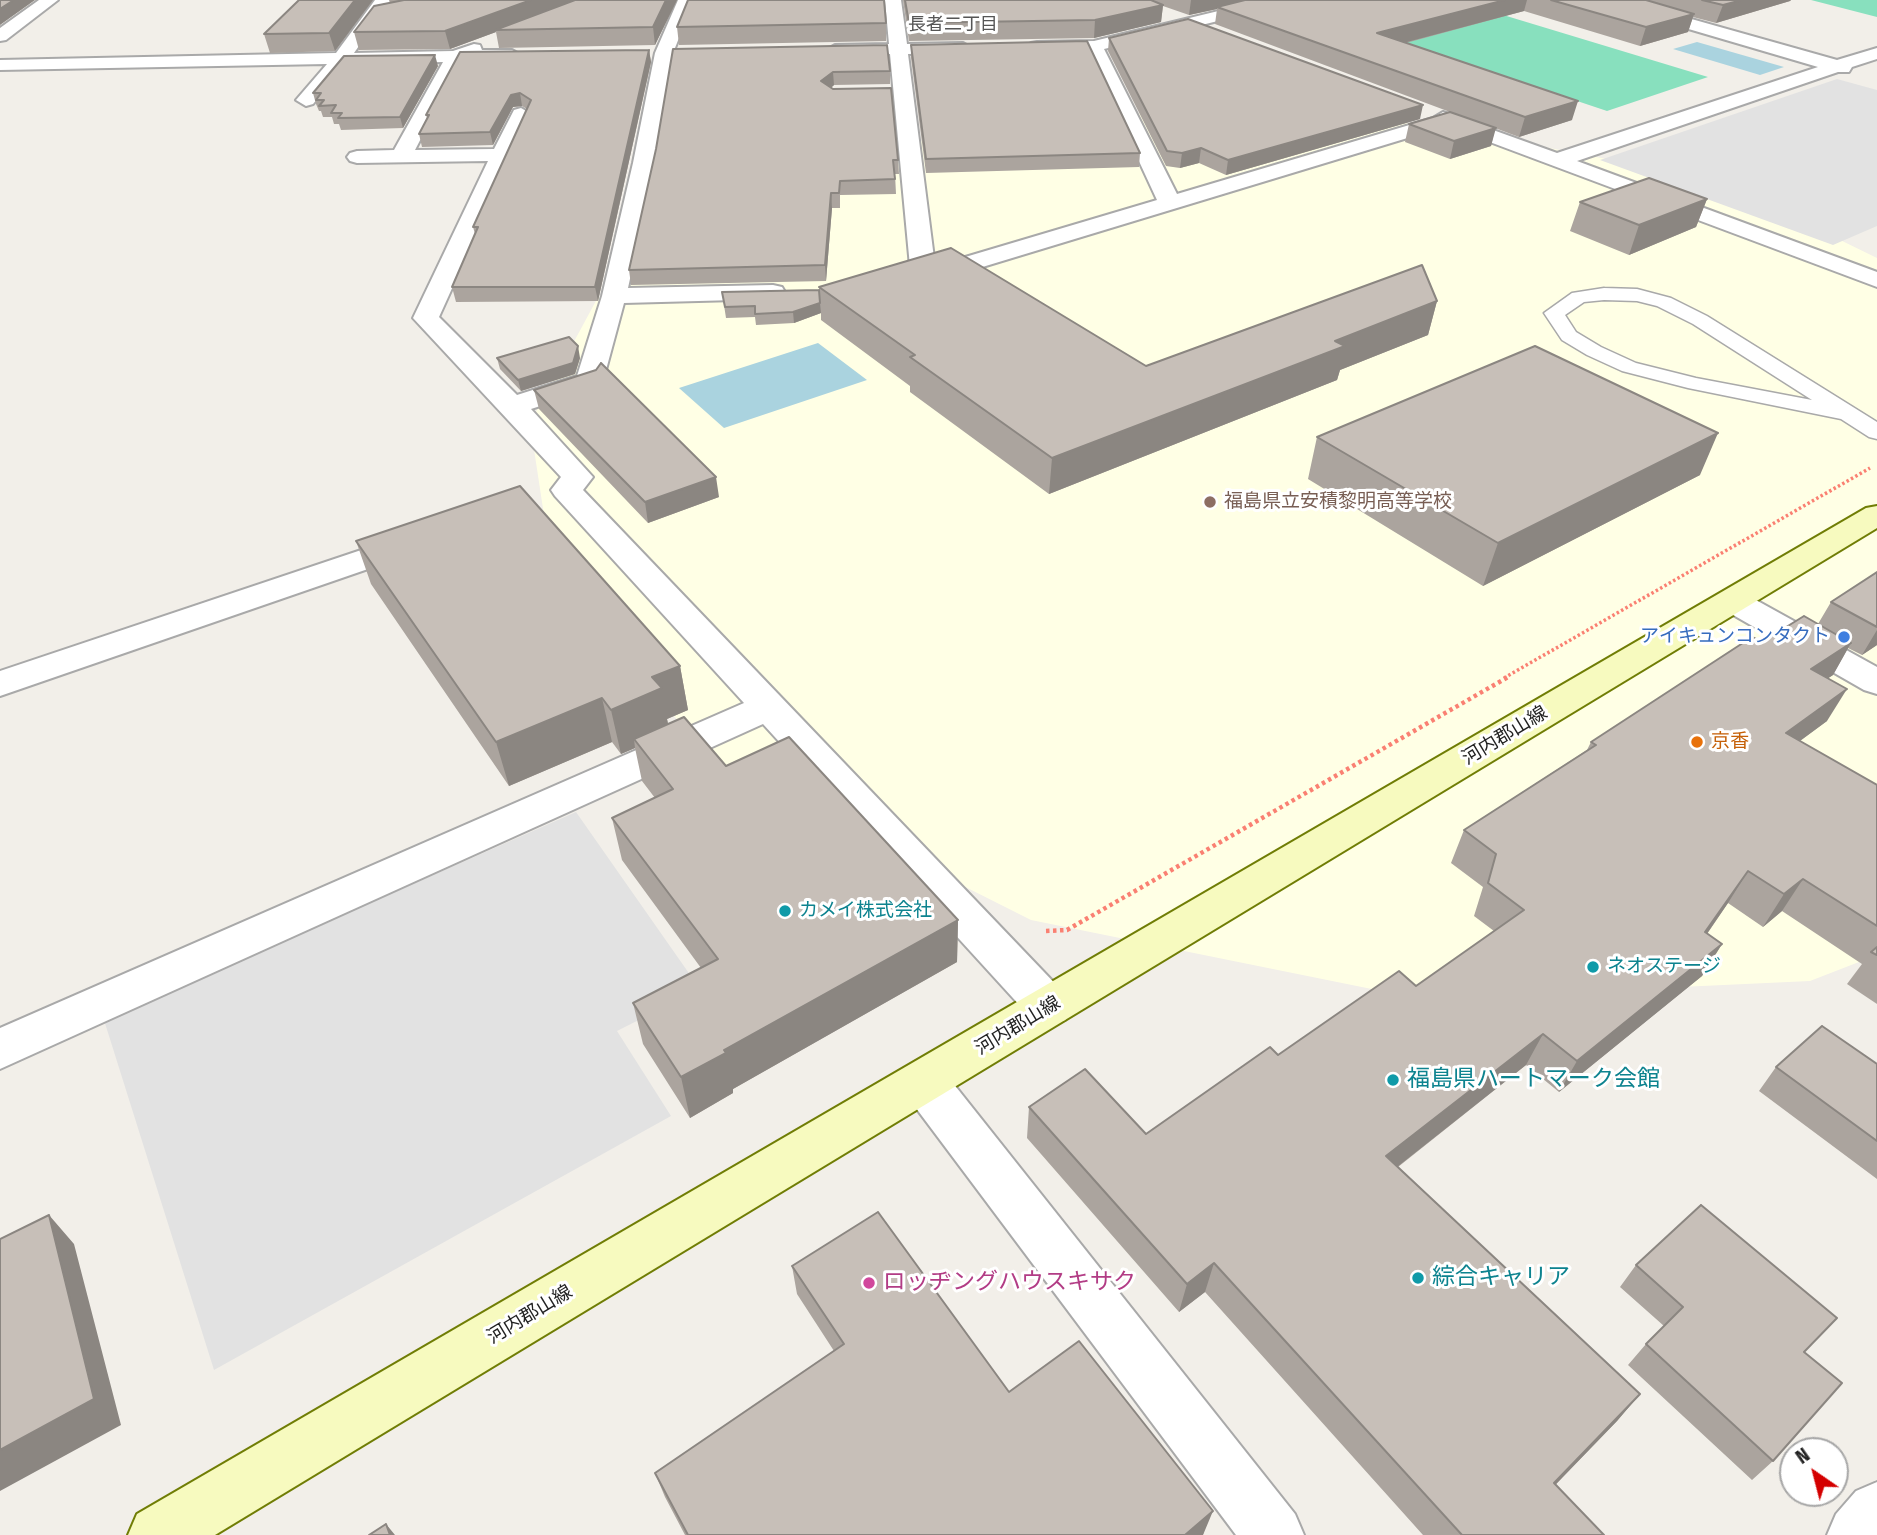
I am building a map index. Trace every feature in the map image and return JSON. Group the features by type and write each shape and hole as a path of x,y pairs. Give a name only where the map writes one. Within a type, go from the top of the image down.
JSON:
{"main road":[{"name":"河内郡山線","path":"158,1535 1877,515"}],"street":[{"path":"4,29 50,0"},
{"path":"512,407 589,381 614,296 644,163 662,53 686,0"},
{"path":"893,0 898,49 896,93 914,280 1447,120"},
{"path":"1016,47 1094,46 1285,0"},
{"path":"1606,0 1867,75"},
{"path":"306,100 341,59 369,17 389,6"},
{"path":"1150,9 1227,38"},
{"path":"401,156 455,56 504,37"},
{"path":"1094,46 1170,203"},
{"path":"816,51 976,48"},
{"path":"1555,161 1877,53"},
{"path":"0,65 537,55"},
{"path":"1422,110 1877,280"},
{"path":"521,114 426,318 578,477 553,494 770,706 1049,1007"},
{"path":"357,157 501,155"},
{"path":"614,296 802,291"},
{"path":"0,684 435,535"},
{"path":"1733,601 1877,682"},
{"path":"0,1049 770,706"},
{"path":"924,1082 1275,1535"},
{"path":"1857,1535 1877,1512"}],"lane":[{"path":"1845,412 1695,384 1629,367 1569,336 1554,313 1579,297 1604,294 1637,295 1664,302 1700,320 1877,432"}],"path":[{"path":"1034,930 1067,930 1877,463"}],"shaded area":[{"path":"1837,79 1877,90 1877,226 1833,245 1600,160"},
{"name":"福島県立安積黎明高等学校","path":"1234,109 1429,125 1612,160 1793,217 1877,258 1877,955 1810,981 1421,999 1031,920 713,760 554,581 530,423 597,299 719,209 874,150 1048,118"},
{"path":"576,812 700,989 617,1031 671,1116 214,1370 104,1020"}],"green space":[{"path":"1811,0 1877,0 1877,17"},
{"path":"1490,11 1708,77 1607,111 1389,38"}],"water":[{"path":"1697,42 1784,67 1760,75 1673,49"},
{"path":"818,343 867,380 724,428 679,388"}],"building":[{"path":"0,0 14,0 0,9"},
{"path":"299,0 355,0 329,33 264,34"},
{"path":"404,0 531,0 445,31 354,32 374,6"},
{"path":"575,0 666,0 653,27 495,30"},
{"path":"688,0 884,0 886,23 677,27"},
{"path":"905,0 1151,0 1163,5 1095,20 909,23"},
{"path":"1245,0 1505,0 1377,33 1578,101 1525,117 1217,7"},
{"path":"1551,0 1646,0 1694,14 1646,27"},
{"path":"1702,0 1742,0 1723,5"},
{"path":"1188,19 1423,105 1228,160 1201,148 1182,153 1167,151 1109,38"},
{"path":"1087,41 1140,153 926,159 911,45"},
{"path":"887,45 890,71 833,72 821,81 833,89 891,88 898,160 893,160 895,179 840,181 839,193 831,193 825,265 629,270 656,149 673,49"},
{"path":"649,50 595,287 452,287 478,227 473,227 531,100 520,93 511,95 490,132 419,134 429,115 426,115 460,52"},
{"path":"435,55 400,117 338,118 342,113 331,113 336,105 319,106 324,100 316,100 321,93 313,93 344,56"},
{"path":"1450,112 1496,128 1454,141 1409,124"},
{"path":"1649,178 1707,199 1639,225 1580,202"},
{"path":"951,248 1146,366 1422,265 1437,301 1335,341 1345,346 1052,458 910,357 915,355 819,287"},
{"path":"819,290 820,303 793,312 755,314 755,306 725,307 722,292"},
{"path":"569,337 578,346 573,363 518,380 497,358"},
{"path":"1535,346 1718,433 1498,543 1317,437"},
{"path":"601,363 716,477 645,502 534,390 596,370"},
{"path":"520,486 680,666 652,677 662,688 611,710 602,698 496,742 356,541"},
{"path":"1877,572 1877,627 1831,602"},
{"path":"1804,616 1851,643 1811,669 1847,689 1786,733 1877,785 1877,926 1803,879 1784,894 1748,871 1705,932 1722,944 1577,1061 1543,1034 1386,1156 1640,1394 1554,1483 1604,1535 1462,1535 1214,1263 1187,1284 1029,1107 1085,1069 1146,1134 1270,1047 1278,1055 1399,971 1416,986 1524,910 1488,883 1496,854 1464,830 1596,745 1591,742 1752,637 1762,642"},
{"name":"カメイ株式会社","path":"684,717 726,766 789,737 958,920 724,1050 726,1053 681,1077 633,1003 718,959 612,818 673,789 634,739"},
{"path":"1822,1026 1877,1064 1877,1141 1776,1067"},
{"path":"1701,1205 1837,1318 1804,1352 1842,1383 1794,1437 1779,1437 1779,1454 1773,1461 1646,1344 1683,1307 1636,1265"},
{"path":"878,1212 1009,1392 1079,1341 1213,1511 1185,1535 688,1535 655,1473 844,1344 792,1266"},
{"path":"49,1215 94,1399 0,1450 0,1239"},
{"path":"386,1524 390,1535 369,1535"}],"place":[{"name":"福島県立安積黎明高等学校","path":"1210,502"},
{"name":"アイキュンコンタクト","path":"1844,637"},
{"name":"京香","path":"1697,742"},
{"name":"カメイ株式会社","path":"785,911"},
{"name":"ネオステージ","path":"1593,967"},
{"name":"福島県ハートマーク会館","path":"1393,1080"},
{"name":"綜合キャリア","path":"1418,1278"},
{"name":"ロッヂングハウスキサク","path":"869,1283"}],"district":[{"name":"長者二丁目","path":"953,25"}]}
